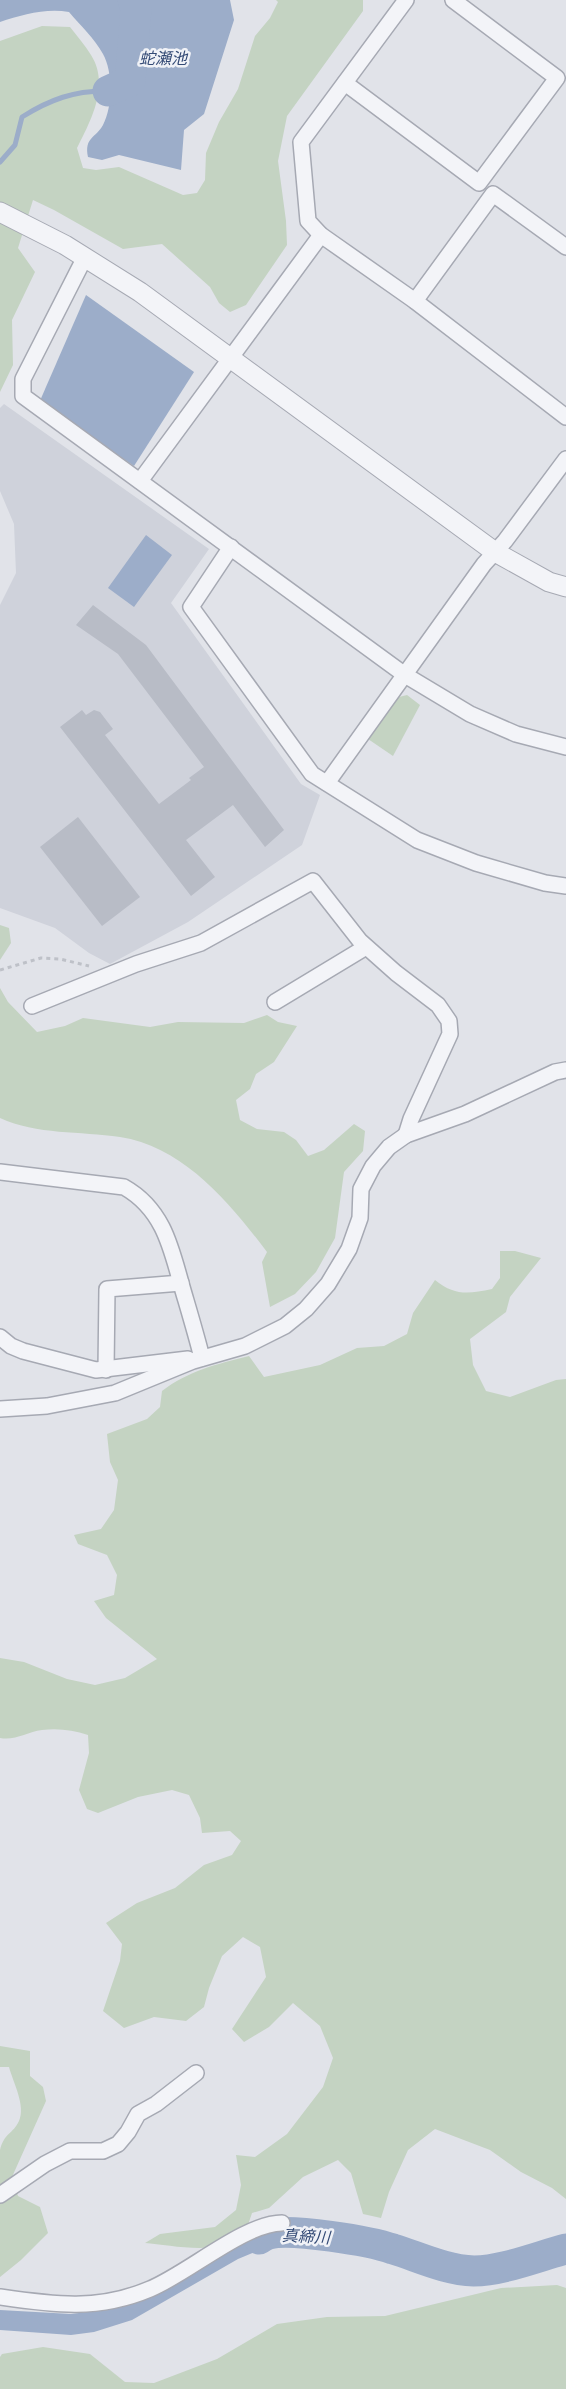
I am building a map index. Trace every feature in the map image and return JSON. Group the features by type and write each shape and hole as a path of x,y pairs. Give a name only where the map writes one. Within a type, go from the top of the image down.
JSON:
{"street":[{"path":"406,0 302,142 308,221 321,235 414,301 566,417"},
{"path":"344,83 479,183 557,78 453,0"},
{"path":"414,301 493,194 566,247"},
{"path":"0,212 65,245 140,292 495,552 549,582 566,588"},
{"path":"140,481 321,235"},
{"path":"85,257 23,379 23,396 405,675 470,714 516,734 566,747"},
{"path":"327,783 495,552 566,459"},
{"path":"231,548 191,606 312,774 417,840 476,863 545,883 566,886"},
{"path":"32,1006 201,942 313,881 366,947 438,1005 449,1021 450,1034 411,1119 406,1136"},
{"path":"275,1002 366,947"},
{"path":"0,1409 47,1406 116,1393 202,1358 245,1346 285,1326 306,1309 328,1284 349,1249 360,1218 361,1189 373,1166 389,1147 406,1136 464,1114 554,1072 566,1070"},
{"path":"0,1172 124,1187 136,1194 147,1204 172,1245 202,1358"},
{"path":"106,1370 106,1289 182,1283"},
{"path":"0,1337 11,1346 96,1370 168,1360 202,1358"},
{"path":"0,2195 45,2164 70,2151 103,2151 118,2144 138,2114 156,2104 196,2073"},
{"path":"0,2297 71,2305 103,2304 119,2300 152,2289 259,2227 282,2223"}],"path":[{"path":"0,970 41,958 60,959 106,969 108,976"}],"shaded area":[{"path":"4,404 209,549 171,603 301,784 320,795 302,845 188,922 110,964 89,953 55,928 0,908 0,605 16,573 14,524 0,491 0,408"}],"green space":[{"path":"276,0 363,0 363,11 287,116 278,161 286,221 287,245 246,305 230,312 219,303 210,287 162,244 123,249 33,200 18,248 35,272 12,320 13,365 0,392 0,41 42,26 70,27 91,55 99,78 99,90 93,114 77,148 83,168 96,170 119,167 183,195 197,193 205,180 206,153 219,122 238,89 255,36 270,18 278,2"},
{"path":"407,695 420,705 393,756 368,739 395,698"},
{"path":"0,925 9,928 11,943 0,960"},
{"path":"0,988 8,1002 37,1032 65,1026 83,1018 150,1027 178,1022 244,1023 267,1015 278,1022 297,1026 274,1062 256,1074 250,1089 236,1100 240,1120 257,1129 284,1132 296,1140 308,1156 324,1150 354,1124 365,1131 363,1151 344,1172 335,1238 316,1272 295,1294 270,1307 262,1262 267,1252 237,1215 204,1180 165,1152 143,1143 120,1137 44,1130 0,1118"},
{"path":"500,1251 515,1251 541,1258 510,1297 506,1312 470,1339 473,1365 486,1391 510,1397 556,1380 566,1379 566,2199 552,2188 521,2172 490,2150 435,2129 408,2150 389,2192 381,2218 363,2214 351,2173 338,2160 303,2177 269,2208 252,2213 243,2234 234,2241 223,2245 196,2248 145,2243 160,2234 215,2227 236,2210 241,2185 236,2155 255,2157 287,2134 323,2087 333,2058 320,2026 293,2003 269,2027 244,2042 232,2029 266,1977 260,1947 243,1937 222,1956 209,1988 204,2007 186,2021 154,2017 124,2028 103,2011 120,1961 122,1944 106,1923 137,1903 175,1888 204,1865 232,1855 241,1841 230,1831 202,1833 200,1818 189,1795 172,1790 138,1797 98,1813 87,1809 79,1790 89,1753 88,1735 54,1729 5,1739 0,1738 0,1658 24,1662 67,1679 95,1685 125,1678 157,1659 106,1618 94,1601 114,1595 117,1575 107,1555 78,1544 74,1535 101,1529 114,1510 118,1480 110,1462 107,1434 147,1419 160,1407 162,1391 182,1378 214,1365 249,1356 264,1377 320,1365 357,1348 384,1346 407,1334 413,1313 435,1280 455,1291 469,1293 492,1289 500,1278"},
{"path":"0,2046 30,2051 30,2076 43,2087 46,2101 12,2177 18,2196 40,2207 48,2233 21,2260 0,2277 0,2150 4,2140 19,2121 21,2108 9,2067 0,2067"},
{"path":"557,2285 566,2288 566,2389 0,2389 0,2357 2,2354 43,2347 90,2354 125,2382 154,2383 217,2359 277,2324 327,2317 385,2316 501,2288"}],"water":[{"name":"蛇瀬池","path":"0,0 230,0 234,20 204,114 184,130 181,170 119,155 102,160 88,157 89,142 103,125 110,99 109,70 100,48 69,12 42,12 0,22"},
{"path":"86,295 194,372 134,466 39,403"},
{"path":"146,535 172,555 134,607 108,588"},
{"path":"279,2227 300,2233 238,2259 132,2320 94,2332 71,2335 0,2330 0,2310 71,2314 102,2310 132,2303 237,2245"}],"building":[{"path":"93,605 146,645 284,830 265,847 233,805 186,840 215,877 191,896 60,727 82,710 86,715 94,710 100,712 113,729 105,735 159,804 191,780 189,778 204,767 118,654 76,625"},
{"path":"78,817 140,897 102,926 40,847"}],"waterway":[{"name":"蛇瀬池","path":"108,91 130,81 136,9 133,0"},
{"path":"0,162 15,145 22,117 63,97 84,92 108,91"},
{"name":"真締川","path":"259,2239 268,2234 280,2233 331,2236 382,2246 442,2266 474,2271 496,2269 566,2249"}]}
